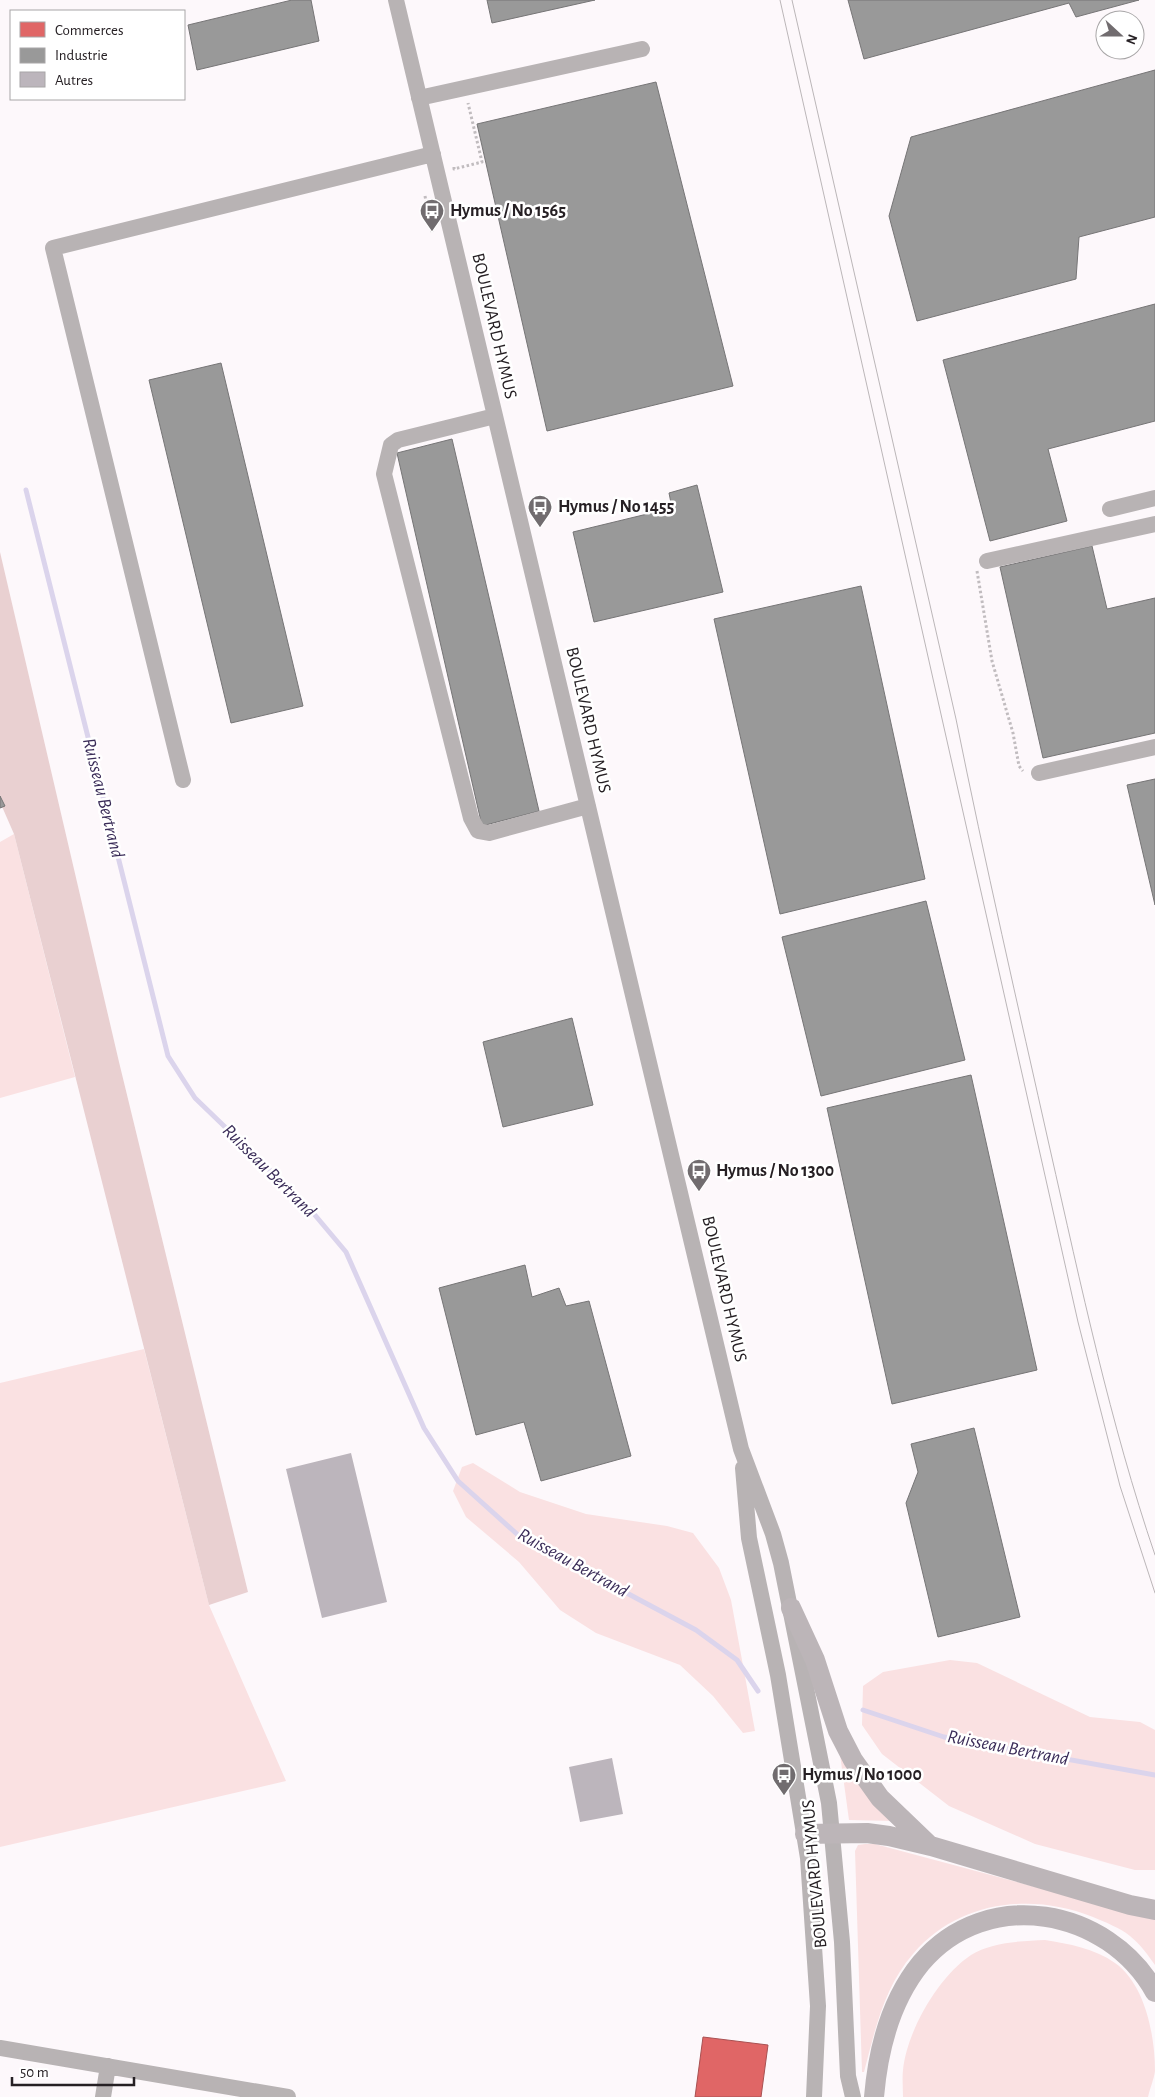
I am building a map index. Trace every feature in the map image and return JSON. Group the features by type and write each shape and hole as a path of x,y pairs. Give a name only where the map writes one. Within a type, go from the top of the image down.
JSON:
{"main road":[{"path":"792,1608 815,1660 838,1730 853,1760 880,1798 931,1846"},
{"path":"805,1834 877,1834 931,1846 1130,1905 1155,1910"},
{"path":"874,2097 881,2048 894,2009 907,1984 935,1950 953,1937 976,1925 1002,1918 1033,1915 1054,1918 1079,1925 1103,1936 1125,1953 1139,1968 1155,1992"}],"street":[{"name":"BOULEVARD HYMUS","path":"396,0 741,1448 773,1534 792,1608 823,1767 832,1834 842,1942 848,2076 853,2097"},
{"path":"420,98 642,49"},
{"path":"182,780 53,248 433,154"},
{"path":"495,416 398,440 392,445 384,474 471,818 478,831 489,833 588,806"},
{"path":"1110,509 1155,498"},
{"path":"987,560 1155,524"},
{"path":"1040,773 1155,747"},
{"name":"BOULEVARD HYMUS","path":"741,1448 749,1538 778,1675 805,1834 818,2006 814,2097"},
{"path":"0,2048 288,2097"},
{"path":"103,2097 108,2066"}],"path":[{"path":"454,169 484,162 471,115"},
{"path":"987,560 977,568 976,576 986,615 992,661 1013,733 1019,766 1028,775 1040,773"}],"shaded area":[{"path":"0,552 119,1062 248,1592 209,1605 14,834 0,802"},
{"path":"14,834 75,1077 0,1098 0,842"},
{"path":"144,1349 209,1605 286,1781 0,1847 0,1383"},
{"path":"473,1463 520,1492 586,1514 667,1526 693,1533 719,1568 731,1600 755,1731 743,1733 713,1696 680,1665 596,1633 560,1610 519,1562 466,1517 453,1491 462,1467"},
{"path":"950,1660 977,1663 1090,1717 1140,1722 1155,1730 1155,1870 1135,1870 1035,1844 949,1806 882,1754 862,1725 863,1686 883,1672"},
{"path":"839,1747 894,1821 849,1820"},
{"path":"875,1844 1155,1919 1155,1965 1134,1939 1126,1933 1093,1917 1070,1909 1021,1904 997,1906 974,1912 952,1922 931,1936 903,1967 882,2010 864,2072 862,2072 855,1851 858,1845"},
{"path":"1045,1940 1072,1945 1099,1954 1115,1963 1134,1984 1146,2011 1155,2057 1154,2077 1148,2097 903,2097 903,2070 911,2039 926,2006 947,1977 971,1955 988,1947 1007,1943"}],"building: Commerces":[{"path":"703,2037 768,2045 761,2097 695,2097"}],"building: Industrie":[{"path":"292,0 311,0 319,41 197,70 188,25"},
{"path":"487,0 595,0 492,23"},
{"path":"848,0 1139,0 1102,10 1095,10 1095,12 1076,17 1069,3 864,59"},
{"path":"1155,70 1155,217 1079,237 1076,279 917,321 889,216 911,137"},
{"path":"656,82 733,386 547,431 477,124"},
{"path":"1155,304 1155,421 1048,449 1067,521 990,541 943,360"},
{"path":"221,363 303,706 231,723 149,380"},
{"path":"452,439 539,811 482,826 397,453"},
{"path":"697,485 723,592 594,622 573,532 672,508 669,493"},
{"path":"1092,546 1107,609 1155,598 1155,733 1043,758 1000,567"},
{"path":"861,586 925,879 780,914 714,619"},
{"path":"1155,779 1155,905 1127,785"},
{"path":"0,796 5,806 0,808"},
{"path":"926,901 965,1060 821,1096 782,937"},
{"path":"572,1018 593,1105 503,1127 483,1042"},
{"path":"971,1075 1037,1370 892,1404 827,1108"},
{"path":"525,1265 532,1297 559,1288 566,1306 589,1301 631,1456 541,1481 524,1422 476,1435 439,1288"},
{"path":"974,1428 1020,1617 938,1637 906,1503 918,1472 911,1444"}],"building: Autres":[{"path":"351,1453 387,1602 322,1618 286,1469"},
{"path":"612,1758 623,1814 580,1822 569,1767"}],"waterway":[{"name":"Ruisseau Bertrand","path":"26,490 168,1056 195,1098 309,1208 346,1252 424,1428 458,1481 518,1535 696,1630 737,1660 758,1691"},
{"name":"Ruisseau Bertrand","path":"863,1710 944,1737 1155,1775"}],"tram line":[{"path":"780,0 1078,1322 1120,1486 1155,1593"},
{"path":"792,0 956,719 978,827 1085,1302 1124,1455 1155,1555"}],"place":[{"name":"Hymus / No 1565","path":"432,232"},
{"name":"Hymus / No 1455","path":"540,528"},
{"name":"Hymus / No 1300","path":"699,1192"},
{"name":"Hymus / No 1000","path":"784,1796"}]}
